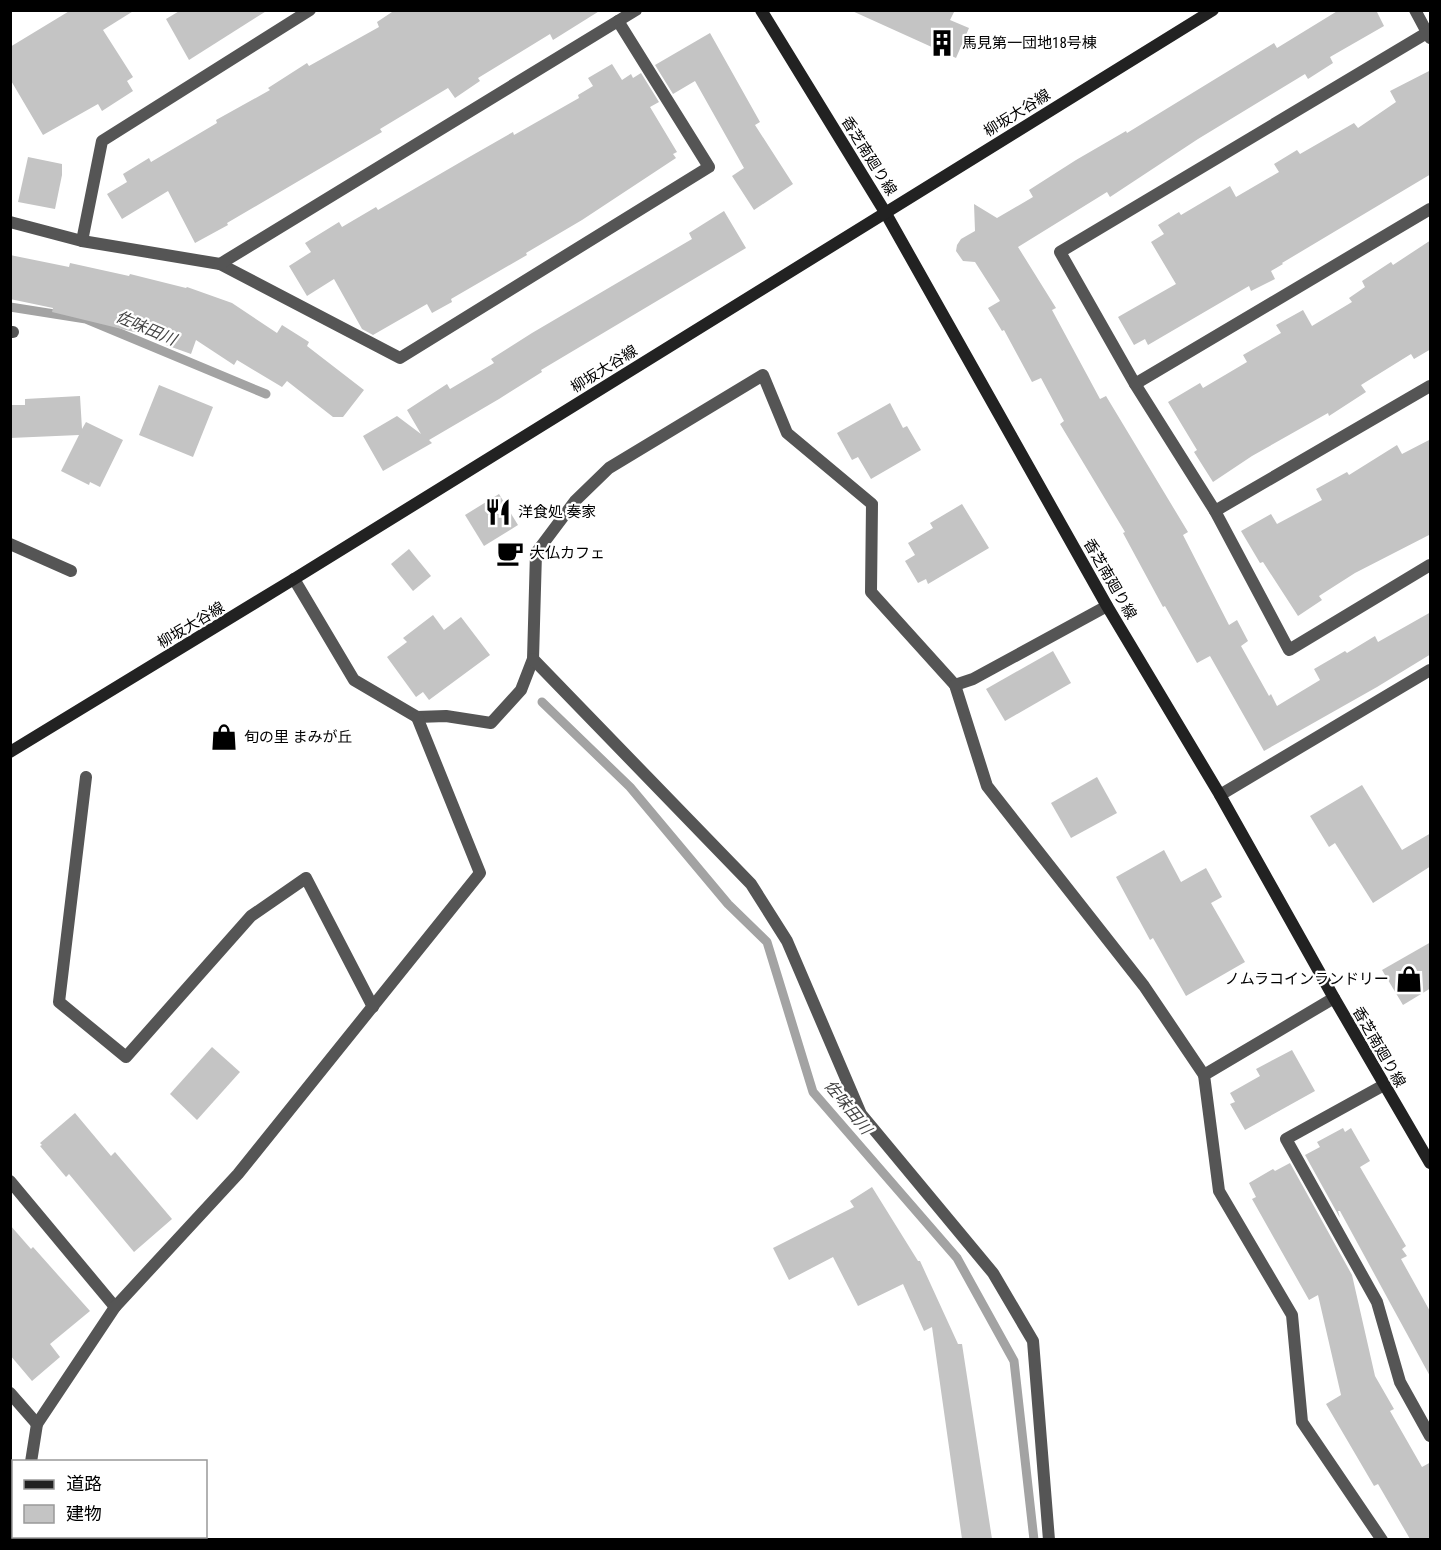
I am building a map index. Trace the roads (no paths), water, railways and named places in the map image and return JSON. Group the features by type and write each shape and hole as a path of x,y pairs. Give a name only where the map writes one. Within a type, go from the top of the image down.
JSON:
{"street":[{"path":"82,241 102,141 310,10"},
{"path":"220,264 636,10"},
{"name":"香芝南廻り線","path":"761,10 885,212 1107,606 1220,795 1334,998 1431,1163"},
{"name":"柳坂大谷線","path":"10,752 294,579 1213,10"},
{"path":"1415,10 1430,34 1060,252 1135,384 1215,511 1289,650 1431,565"},
{"path":"10,222 82,241 220,264 400,358 709,167 618,21"},
{"path":"1135,384 1431,209"},
{"path":"294,579 354,680 417,717 446,716 491,723 521,690 533,659 536,554 574,501 609,468 763,375 787,433 872,504 871,592 955,685 987,786 1144,986 1204,1075 1219,1191 1292,1315 1302,1422 1382,1539"},
{"path":"1215,511 1431,386"},
{"path":"10,544 71,571"},
{"path":"955,685 973,679 1107,606"},
{"path":"533,659 751,884 788,941 861,1114 993,1273 1033,1341 1049,1539"},
{"path":"1220,795 1429,675"},
{"path":"31,1460 37,1424 115,1307 238,1174 480,873 417,717"},
{"path":"86,777 59,1002 126,1057 251,916 306,879 373,1007"},
{"path":"1204,1075 1334,998"},
{"path":"1384,1085 1286,1139 1377,1302 1400,1382 1431,1436"},
{"path":"10,1181 115,1307"},
{"path":"10,1393 37,1424"}],"waterway":[{"name":"佐味田川","path":"10,307 86,319 266,394"},
{"name":"佐味田川","path":"542,702 630,787 728,904 767,942 813,1092 957,1258 1014,1361 1034,1540"}],"place":[{"name":"馬見第一団地18号棟","path":"942,43"},
{"name":"洋食処 奏家","path":"498,512"},
{"name":"大仏カフェ","path":"510,553"},
{"name":"旬の里 まみが丘","path":"224,737"},
{"name":"ノムラコインランドリー","path":"1409,979"}]}
